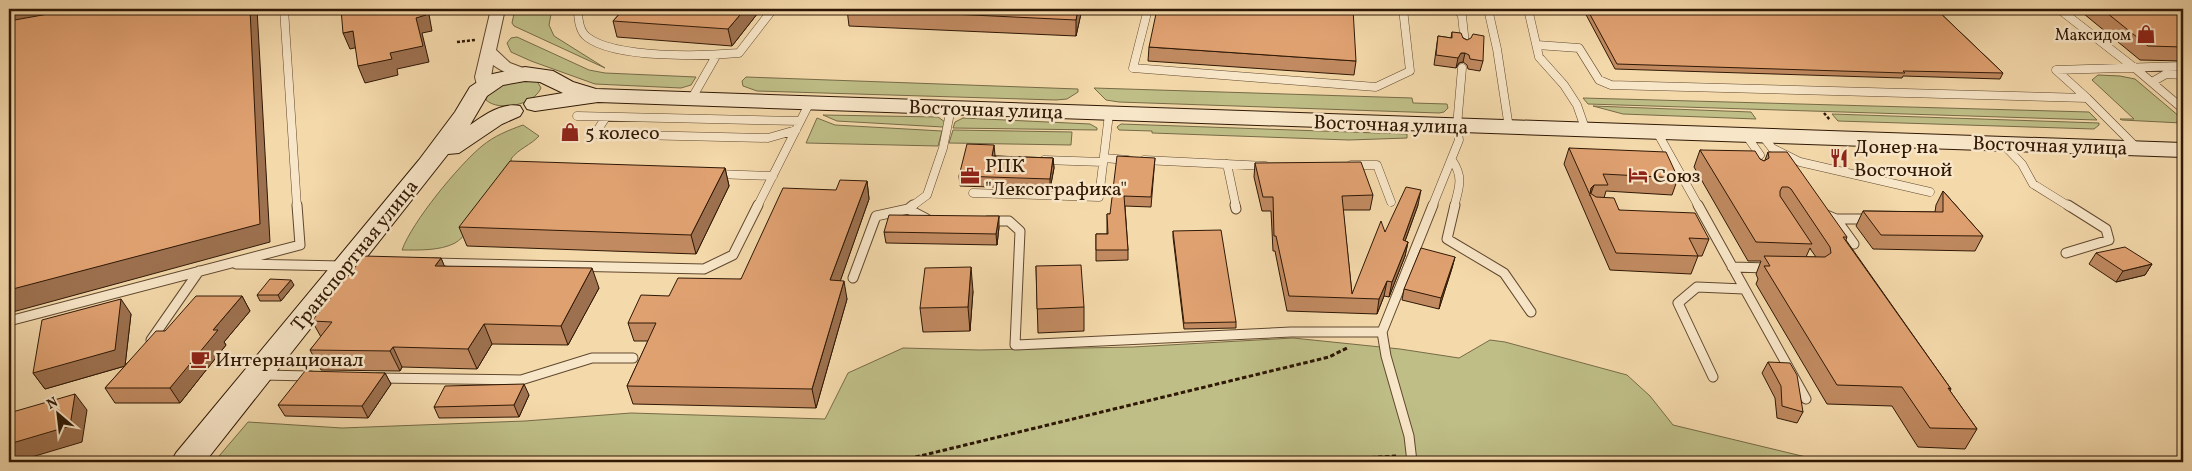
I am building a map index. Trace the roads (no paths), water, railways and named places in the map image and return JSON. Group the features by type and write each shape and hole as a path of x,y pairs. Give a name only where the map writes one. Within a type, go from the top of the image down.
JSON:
{"street":[{"path":"498,9 477,105 484,110 512,111"},
{"path":"489,51 498,63 508,69 525,74"},
{"path":"428,165 480,92 496,80 525,74"},
{"name":"Восточная улица","path":"525,74 545,76 551,81 598,95 692,98 804,112 951,108 1657,132 1760,140 2002,143 2183,150"},
{"path":"535,104 551,92 553,86 551,81"},
{"name":"Восточная улица","path":"512,111 535,104 598,95"},
{"name":"Транспортная улица","path":"187,462 344,266 428,165 474,132 512,111"}],"lane":[{"path":"9,321 300,245 284,9"},
{"path":"578,9 578,24 588,38 613,50 716,56 739,53 773,9"},
{"path":"1148,9 1133,68 1376,87 1410,71 1403,9"},
{"path":"1458,9 1462,16 1465,44"},
{"path":"1488,9 1498,49 1509,128"},
{"path":"1528,9 1539,57 1564,85 1577,105 1586,130"},
{"path":"2059,9 2136,69 2183,109"},
{"path":"1537,45 1579,48 1599,80 1611,85 2087,98"},
{"path":"692,98 716,56"},
{"path":"2137,148 2056,70 2136,69 2153,66 2183,66"},
{"path":"1411,459 1409,436 1386,356 1382,332 1452,160 1458,140 1457,126 1462,68"},
{"path":"2152,82 2160,74 2166,72 2183,75"},
{"path":"853,278 876,216 908,209 927,195 943,148 951,108"},
{"path":"422,263 704,269 733,255 804,112 577,116"},
{"path":"973,193 1100,197 1109,114"},
{"path":"606,116 595,134 768,138 796,130"},
{"path":"1657,132 1698,214 1732,266 1806,399"},
{"path":"1760,140 1782,162"},
{"path":"1757,173 1751,163 1760,156 1760,140"},
{"path":"1760,140 1800,162 1930,192"},
{"path":"2002,143 2022,164 2033,184 2106,229 2110,240 2066,252"},
{"path":"1039,160 1104,160 1277,166"},
{"path":"1452,160 1459,170 1460,187 1447,240 1504,273 1531,312"},
{"path":"1227,164 1236,209"},
{"path":"1337,165 1377,165 1391,202"},
{"path":"704,174 773,176"},
{"path":"908,209 922,218 942,219"},
{"path":"1814,209 1836,219 1882,220"},
{"path":"1836,219 1854,244"},
{"path":"980,220 1009,221 1020,231 1015,344 1291,332 1382,332"},
{"path":"224,264 344,266"},
{"path":"1732,266 1778,268"},
{"path":"143,352 199,270"},
{"path":"1713,377 1678,303 1697,287 1744,289"},
{"path":"364,378 521,380 592,358 633,358"},
{"path":"257,375 325,377"}],"place":[{"name":"Максидом","path":"2146,34"},
{"name":"5 колесо","path":"570,132"},
{"name":"Донер на Восточной","path":"1839,158"},
{"name":"Союз","path":"1638,175"},
{"name":"РПК \"Лексографика\"","path":"970,176"},
{"name":"Интернационал","path":"200,359"}]}
